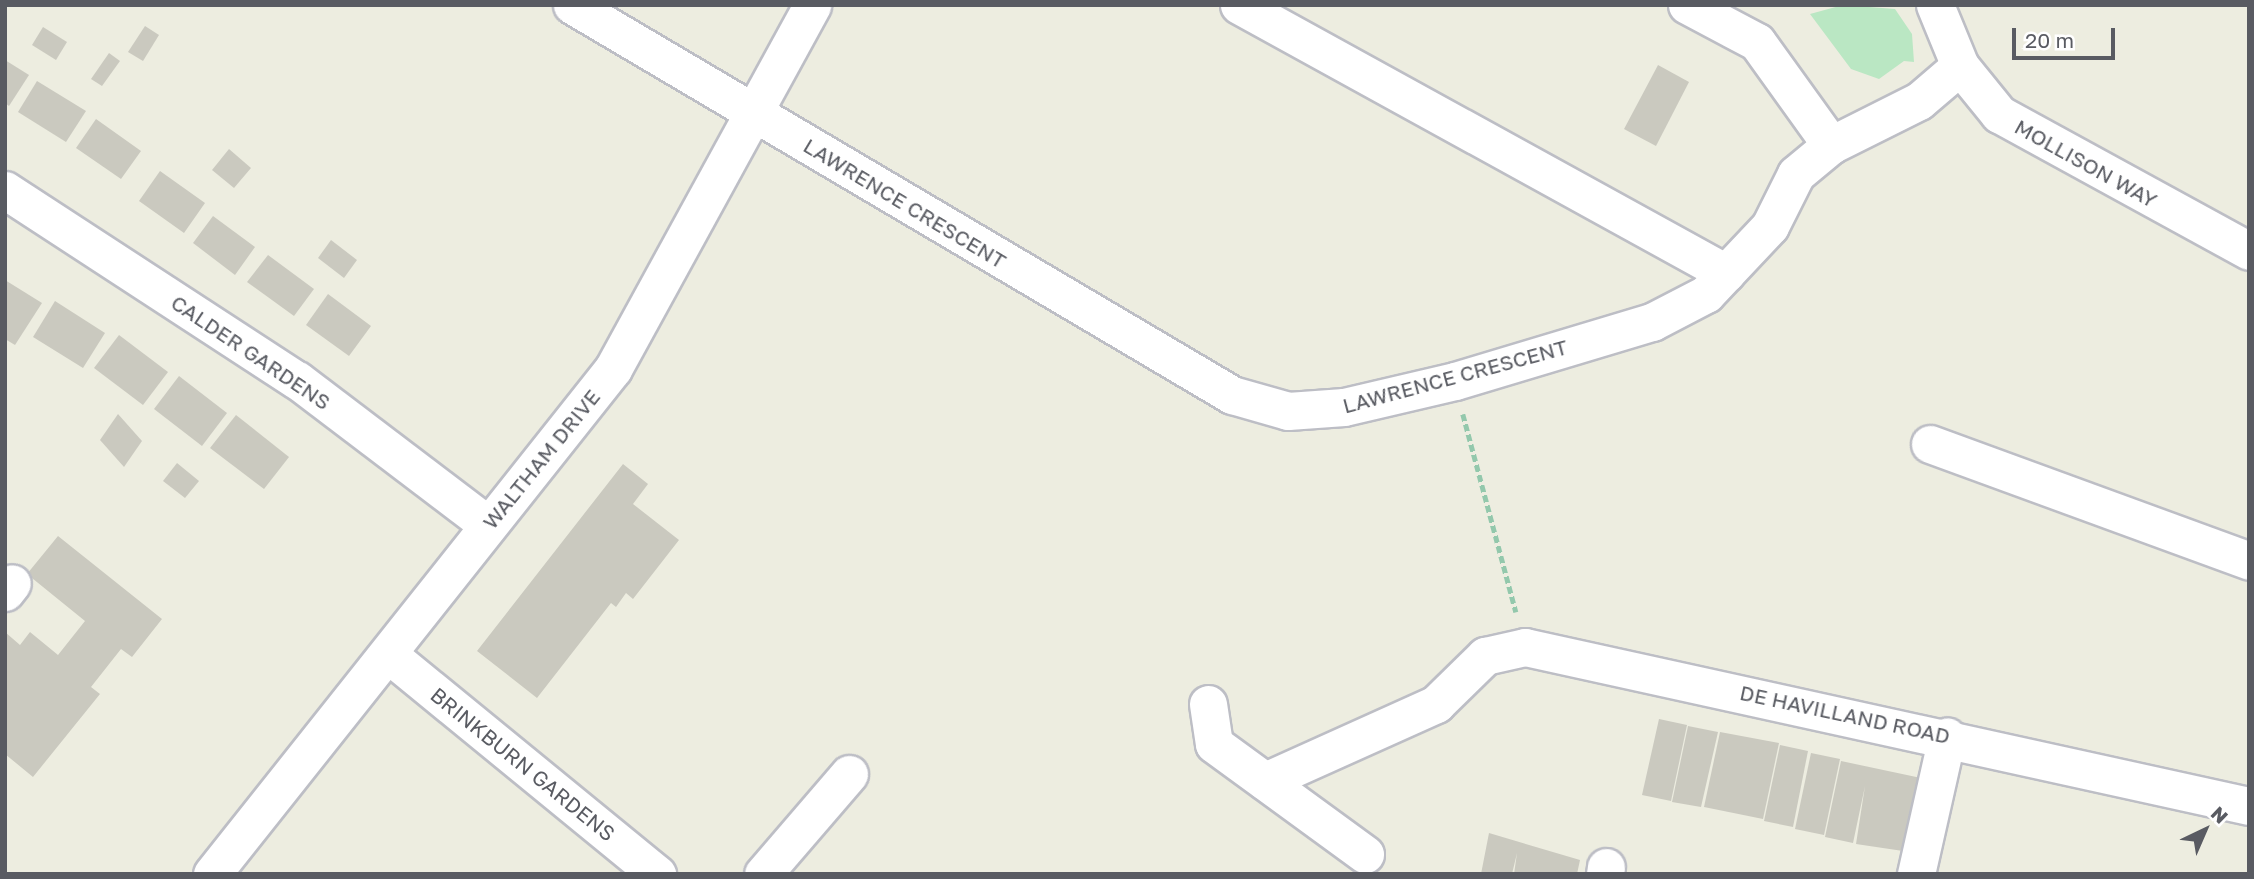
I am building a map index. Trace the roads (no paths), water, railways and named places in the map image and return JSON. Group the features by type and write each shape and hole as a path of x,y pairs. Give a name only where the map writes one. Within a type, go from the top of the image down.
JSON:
{"street":[{"name":"WALTHAM DRIVE","path":"212,874 613,369 755,114 812,5"},
{"path":"1239,5 1726,273"},
{"path":"1687,5 1757,42 1830,145"},
{"name":"MOLLISON WAY","path":"1935,5 1960,66 1999,114 2249,251"},
{"name":"LAWRENCE CRESCENT","path":"581,7 755,114 1232,395 1288,411 1344,407 1455,381 1652,322 1706,293 1770,226 1796,174 1830,145 1919,101 1960,66"},
{"name":"CALDER GARDENS","path":"5,190 297,380 488,525"},
{"path":"1930,444 2249,561"},
{"name":"DE HAVILLAND ROAD","path":"1265,781 1436,704 1454,690 1485,656 1525,647 1947,736 2249,806"},
{"name":"BRINKBURN GARDENS","path":"388,654 657,874"},
{"path":"1208,704 1214,744 1365,854"},
{"path":"1916,874 1947,736"},
{"path":"763,874 849,774"}]}
